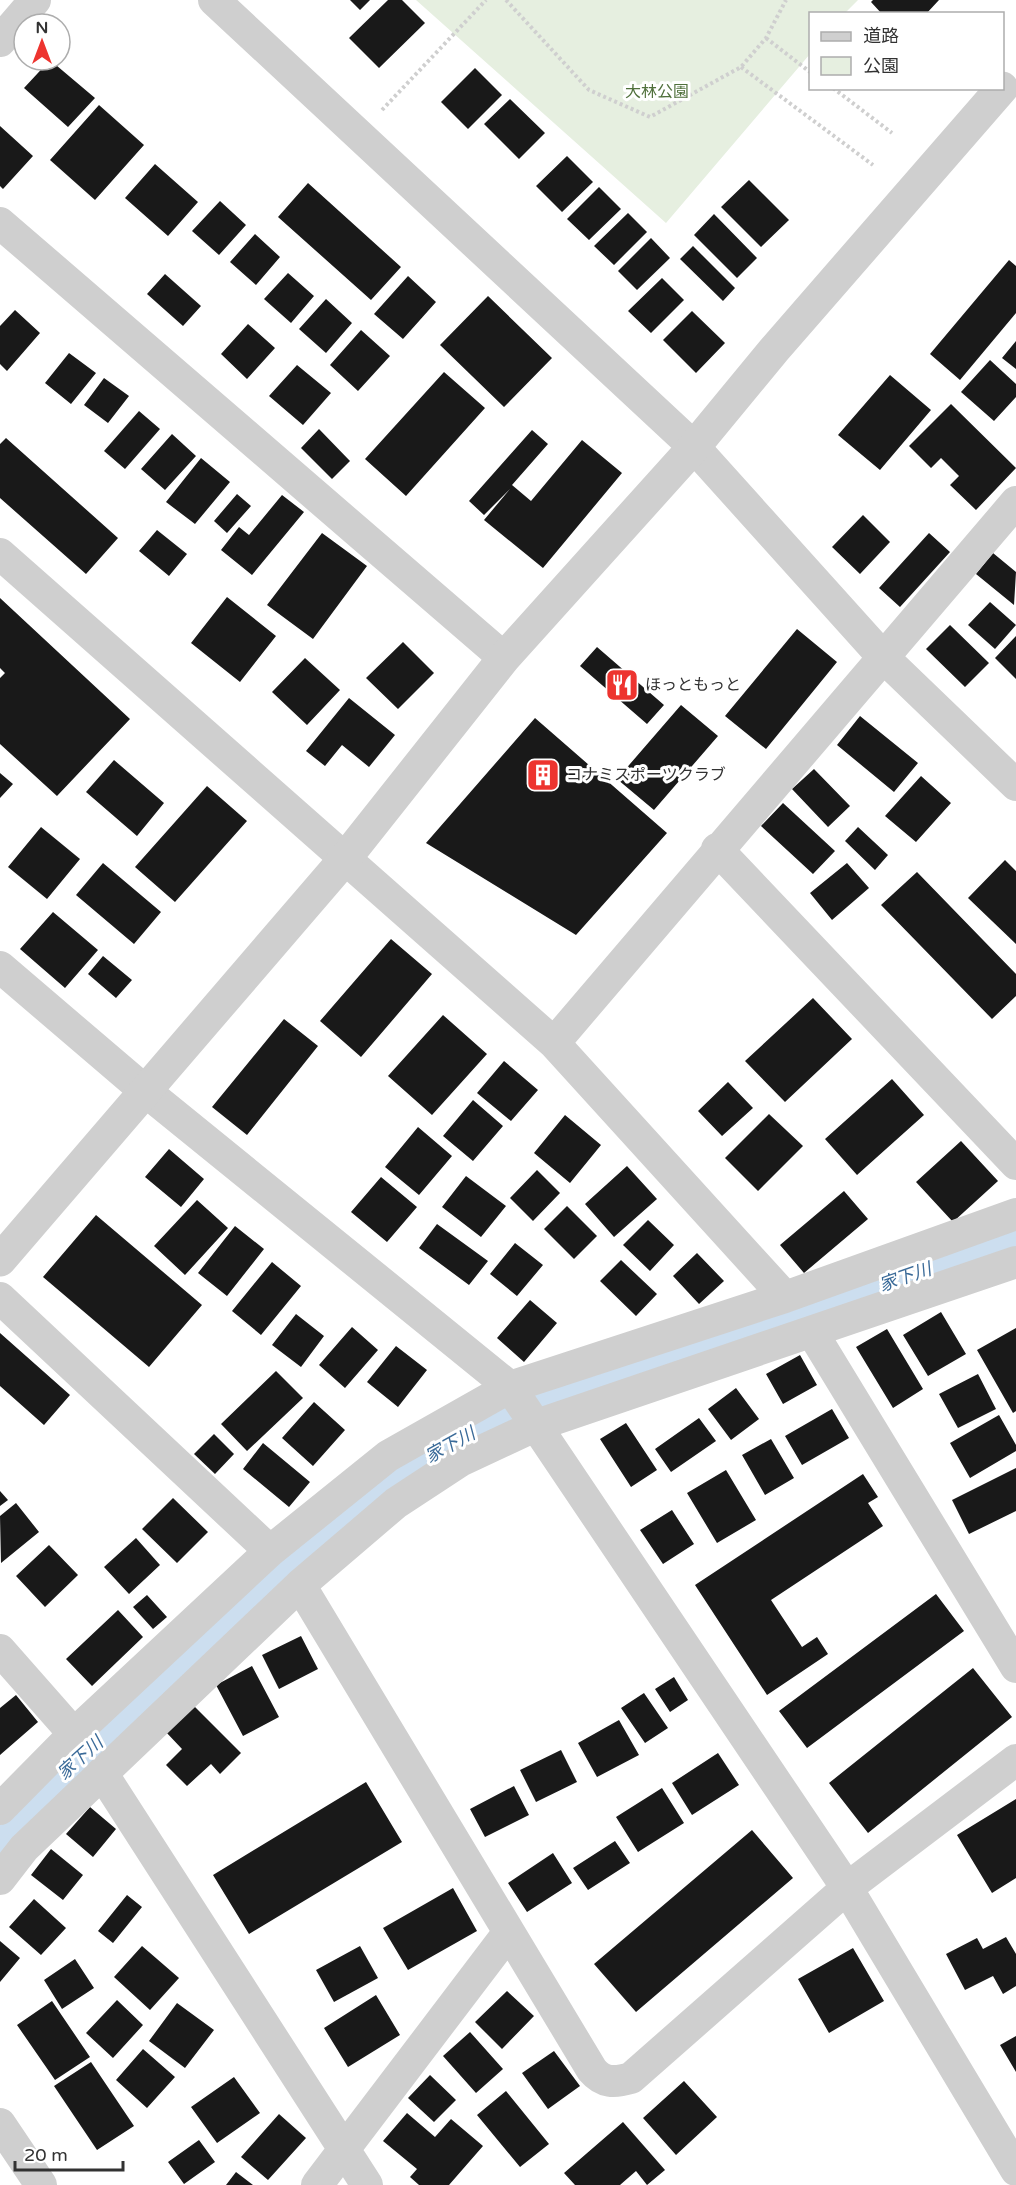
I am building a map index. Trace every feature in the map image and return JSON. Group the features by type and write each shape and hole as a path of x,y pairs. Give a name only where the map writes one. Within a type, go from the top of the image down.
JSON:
{"street":[{"path":"0,41 35,0"},
{"path":"214,0 694,447 883,657 1016,785"},
{"path":"1004,86 1016,72"},
{"path":"0,1260 344,860 504,658 694,447 774,350 1000,90"},
{"path":"0,222 504,658"},
{"path":"554,1043 717,849 1016,502"},
{"path":"0,554 554,1043 785,1297"},
{"path":"717,849 1016,1164"},
{"path":"0,967 144,1090 510,1387 847,1888 1016,2170"},
{"path":"0,1809 74,1734 270,1551 388,1456 510,1387 785,1297 1016,1214"},
{"path":"0,1878 24,1848 300,1585 396,1503 460,1461 537,1425 1016,1262"},
{"path":"0,1298 270,1551"},
{"path":"812,1332 1016,1667"},
{"path":"300,1585 591,2070 599,2079 619,2081 631,2078 847,1888 1016,1760"},
{"path":"0,1650 74,1734"},
{"path":"102,1773 367,2185"},
{"path":"317,2185 509,1932"},
{"path":"0,2124 41,2185"}],"path":[{"path":"359,135 486,0"},
{"path":"506,0 589,90 650,117 741,67 766,38 786,0"},
{"path":"766,38 809,71"},
{"path":"741,67 873,165"},
{"path":"835,90 892,133"}],"green space":[{"name":"大林公園","path":"416,0 858,0 846,12 809,12 809,55 666,223"}],"building":[{"path":"350,0 370,0 360,10"},
{"path":"388,0 402,0 425,23 379,68 349,38"},
{"path":"873,0 939,0 928,12 880,12 871,2"},
{"path":"475,68 502,95 468,129 441,102"},
{"path":"39,72 64,72 95,98 68,127 24,88"},
{"path":"510,99 545,133 519,159 484,124"},
{"path":"99,105 144,145 95,200 50,160"},
{"path":"0,126 33,156 3,189 0,186"},
{"path":"567,156 593,182 562,212 536,186"},
{"path":"155,164 198,202 168,236 125,198"},
{"path":"749,180 789,220 761,247 721,207"},
{"path":"308,183 401,267 371,300 278,217"},
{"path":"599,187 621,209 589,240 567,219"},
{"path":"220,201 246,225 219,255 192,231"},
{"path":"628,213 647,232 614,265 594,246"},
{"path":"714,214 757,258 737,278 694,235"},
{"path":"255,234 280,257 256,285 230,262"},
{"path":"651,238 670,258 637,290 618,271"},
{"path":"693,246 735,288 723,301 680,259"},
{"path":"1009,260 1016,266 1016,313 960,380 930,354"},
{"path":"288,273 314,296 291,323 264,299"},
{"path":"165,274 201,306 183,326 147,294"},
{"path":"408,276 436,302 403,339 374,314"},
{"path":"662,278 684,300 651,333 628,311"},
{"path":"488,296 552,358 504,407 440,345"},
{"path":"326,299 352,323 326,353 299,329"},
{"path":"15,310 40,333 7,371 0,364 0,326"},
{"path":"692,311 725,343 696,373 663,340"},
{"path":"248,324 275,348 247,379 221,354"},
{"path":"361,330 390,356 358,391 330,365"},
{"path":"1016,341 1016,369 1002,358"},
{"path":"69,353 96,373 71,404 45,383"},
{"path":"990,360 1016,384 1016,397 994,421 961,392"},
{"path":"297,365 331,393 303,425 269,396"},
{"path":"444,372 485,408 406,496 365,459"},
{"path":"890,375 931,410 880,470 838,435"},
{"path":"104,378 129,396 108,423 84,405"},
{"path":"951,404 1016,468 976,510 950,485 959,476 941,458 931,468 909,446"},
{"path":"139,411 160,429 125,469 104,451"},
{"path":"319,429 350,461 332,479 301,448"},
{"path":"532,430 548,444 512,485 531,501 582,440 622,473 543,568 484,520 510,489 484,515 469,501"},
{"path":"172,434 196,456 165,490 141,469"},
{"path":"6,438 118,538 86,574 0,498 0,444"},
{"path":"201,458 230,482 195,524 166,502"},
{"path":"237,494 251,506 227,533 214,521"},
{"path":"282,495 304,512 252,575 221,550 239,527 249,535"},
{"path":"863,515 890,542 860,574 832,547"},
{"path":"157,530 187,554 169,576 139,551"},
{"path":"322,533 367,566 313,639 267,605"},
{"path":"929,533 950,552 900,607 879,588"},
{"path":"993,553 1016,572 1014,605 976,574"},
{"path":"227,597 276,636 240,682 191,643"},
{"path":"0,598 130,719 57,796 0,744 0,678 5,673 0,668"},
{"path":"990,602 1016,625 995,649 968,625"},
{"path":"950,625 989,663 965,687 926,649"},
{"path":"797,629 837,662 766,749 725,716"},
{"path":"1016,636 1016,679 995,658"},
{"path":"403,642 434,673 398,709 366,678"},
{"name":"ほっともっと","path":"597,647 664,705 647,724 580,666"},
{"path":"305,658 340,690 307,725 272,692"},
{"path":"349,698 395,735 369,767 342,745 325,766 306,751"},
{"path":"681,705 718,736 654,810 617,779"},
{"path":"860,716 918,763 894,792 837,745"},
{"name":"コナミスポーツクラブ","path":"535,718 667,833 576,935 426,843"},
{"path":"114,760 164,803 137,836 86,792"},
{"path":"814,769 850,806 828,827 792,789"},
{"path":"0,773 13,784 0,798"},
{"path":"921,776 951,803 916,842 885,816"},
{"path":"207,786 247,821 175,902 135,867"},
{"path":"783,803 835,851 813,874 761,826"},
{"path":"41,827 80,859 47,899 8,867"},
{"path":"858,827 888,855 875,870 845,841"},
{"path":"1005,860 1016,871 1016,944 968,898"},
{"path":"103,863 161,912 134,944 76,895"},
{"path":"847,863 869,888 832,920 810,893"},
{"path":"917,872 1016,974 1016,996 992,1019 881,905"},
{"path":"53,912 98,950 65,988 20,949"},
{"path":"391,939 432,974 361,1057 320,1021"},
{"path":"103,956 132,980 116,998 88,974"},
{"path":"813,998 852,1039 785,1102 745,1061"},
{"path":"443,1015 487,1054 432,1115 388,1076"},
{"path":"284,1019 318,1046 247,1135 212,1107"},
{"path":"504,1061 538,1090 511,1121 477,1093"},
{"path":"892,1079 924,1115 857,1175 825,1139"},
{"path":"728,1082 753,1108 722,1136 698,1111"},
{"path":"473,1100 503,1126 473,1161 443,1136"},
{"path":"769,1114 803,1146 758,1191 725,1158"},
{"path":"565,1115 601,1145 570,1183 534,1153"},
{"path":"418,1127 452,1156 419,1195 385,1167"},
{"path":"961,1141 998,1181 953,1222 916,1182"},
{"path":"169,1149 204,1179 181,1207 145,1177"},
{"path":"627,1166 657,1199 614,1237 585,1204"},
{"path":"537,1170 560,1193 533,1221 510,1198"},
{"path":"466,1176 506,1206 481,1237 442,1207"},
{"path":"381,1177 417,1207 387,1242 351,1212"},
{"path":"844,1191 868,1219 804,1273 780,1245"},
{"path":"197,1200 228,1228 185,1275 154,1246"},
{"path":"567,1206 597,1236 574,1259 544,1229"},
{"path":"96,1215 202,1305 149,1367 43,1277"},
{"path":"648,1220 674,1245 650,1271 623,1245"},
{"path":"437,1224 488,1261 469,1285 419,1248"},
{"path":"235,1226 264,1249 227,1296 198,1273"},
{"path":"515,1243 543,1265 517,1296 490,1274"},
{"path":"697,1253 724,1281 699,1304 673,1276"},
{"path":"621,1260 657,1294 636,1316 600,1281"},
{"path":"272,1262 301,1286 261,1335 232,1311"},
{"path":"530,1300 557,1323 524,1362 497,1338"},
{"path":"941,1312 966,1354 928,1376 903,1335"},
{"path":"296,1314 324,1336 301,1367 272,1345"},
{"path":"352,1327 378,1350 345,1388 319,1365"},
{"path":"1016,1328 1016,1411 1013,1413 977,1350"},
{"path":"887,1329 923,1389 893,1408 856,1347"},
{"path":"0,1333 70,1395 44,1425 0,1386"},
{"path":"396,1346 427,1370 398,1407 367,1382"},
{"path":"800,1355 817,1385 783,1404 766,1374"},
{"path":"276,1371 303,1398 247,1451 221,1424"},
{"path":"978,1374 996,1409 958,1428 939,1394"},
{"path":"736,1388 759,1419 731,1440 708,1409"},
{"path":"314,1402 345,1430 313,1466 282,1438"},
{"path":"832,1409 849,1438 802,1465 785,1436"},
{"path":"999,1415 1016,1445 1016,1451 970,1478 950,1443"},
{"path":"699,1418 716,1441 671,1472 655,1449"},
{"path":"626,1423 657,1470 631,1487 600,1439"},
{"path":"214,1434 234,1454 215,1474 194,1454"},
{"path":"771,1439 794,1478 765,1495 742,1455"},
{"path":"263,1443 310,1482 289,1507 243,1469"},
{"path":"1016,1468 1016,1511 969,1534 952,1500"},
{"path":"726,1470 756,1520 717,1543 687,1493"},
{"path":"863,1474 878,1497 868,1503 883,1526 771,1600 802,1647 817,1637 828,1654 767,1695 695,1585"},
{"path":"0,1491 8,1500 0,1506"},
{"path":"173,1498 208,1532 177,1563 142,1529"},
{"path":"16,1503 39,1532 1,1563 0,1516"},
{"path":"672,1510 694,1544 663,1564 640,1530"},
{"path":"136,1538 160,1565 129,1594 104,1567"},
{"path":"49,1545 78,1575 45,1607 16,1576"},
{"path":"936,1594 964,1631 807,1748 779,1711"},
{"path":"147,1595 167,1617 153,1629 133,1607"},
{"path":"118,1610 143,1637 92,1686 66,1659"},
{"path":"301,1636 318,1669 279,1689 262,1655"},
{"path":"252,1666 279,1717 243,1736 216,1685"},
{"path":"973,1668 1012,1717 868,1833 829,1783"},
{"path":"674,1677 688,1700 670,1712 655,1689"},
{"path":"644,1693 668,1728 645,1743 621,1708"},
{"path":"16,1695 38,1722 0,1755 0,1708"},
{"path":"192,1704 241,1753 220,1774 211,1764 187,1786 166,1765 182,1749 165,1731"},
{"path":"619,1720 639,1755 597,1777 578,1743"},
{"path":"561,1750 577,1782 536,1802 520,1770"},
{"path":"718,1753 739,1785 692,1815 672,1783"},
{"path":"366,1782 402,1842 249,1934 213,1875"},
{"path":"514,1786 529,1815 485,1837 470,1809"},
{"path":"662,1788 684,1823 638,1852 616,1817"},
{"path":"1016,1799 1016,1878 992,1893 957,1835"},
{"path":"90,1807 116,1829 93,1857 66,1834"},
{"path":"752,1830 793,1878 636,2012 594,1964"},
{"path":"615,1841 630,1863 588,1890 573,1868"},
{"path":"51,1849 83,1875 63,1900 31,1875"},
{"path":"553,1853 572,1883 527,1912 508,1883"},
{"path":"453,1888 477,1931 408,1970 383,1928"},
{"path":"127,1895 142,1907 113,1943 98,1931"},
{"path":"34,1899 66,1928 41,1955 9,1927"},
{"path":"1006,1937 1016,1954 1016,1986 1003,1994 993,1976 965,1990 946,1954 977,1938 983,1949"},
{"path":"0,1941 20,1958 0,1982"},
{"path":"142,1946 179,1978 150,2010 114,1977"},
{"path":"360,1946 378,1978 334,2002 316,1970"},
{"path":"853,1948 884,2001 829,2033 798,1979"},
{"path":"75,1959 94,1988 62,2009 44,1980"},
{"path":"507,1991 534,2016 502,2049 475,2022"},
{"path":"376,1995 400,2035 348,2067 324,2028"},
{"path":"117,2000 143,2025 113,2058 86,2033"},
{"path":"52,2001 90,2057 55,2080 17,2025"},
{"path":"177,2003 214,2030 185,2068 149,2041"},
{"path":"470,2032 503,2069 476,2093 443,2056"},
{"path":"1016,2036 1016,2072 1000,2045"},
{"path":"143,2049 175,2077 147,2108 116,2080"},
{"path":"554,2051 580,2086 548,2109 522,2073"},
{"path":"91,2062 134,2126 97,2150 54,2086"},
{"path":"430,2075 456,2100 434,2122 408,2098"},
{"path":"234,2077 260,2113 217,2143 191,2107"},
{"path":"684,2081 717,2117 676,2155 643,2118"},
{"path":"506,2091 549,2144 520,2167 477,2115"},
{"path":"407,2113 435,2137 451,2119 483,2146 449,2185 419,2185 410,2177 417,2169 383,2141"},
{"path":"279,2114 306,2138 268,2180 241,2157"},
{"path":"623,2122 665,2170 647,2185 636,2171 620,2185 575,2185 564,2173"},
{"path":"199,2140 215,2162 184,2184 168,2162"},
{"path":"236,2172 253,2185 226,2185"}],"waterway":[{"name":"家下川","path":"0,1843 47,1788 317,1541 389,1481 454,1440 561,1394 1016,1240"}],"place":[{"name":"ほっともっと","path":"622,685"},
{"name":"コナミスポーツクラブ","path":"543,775"}]}
